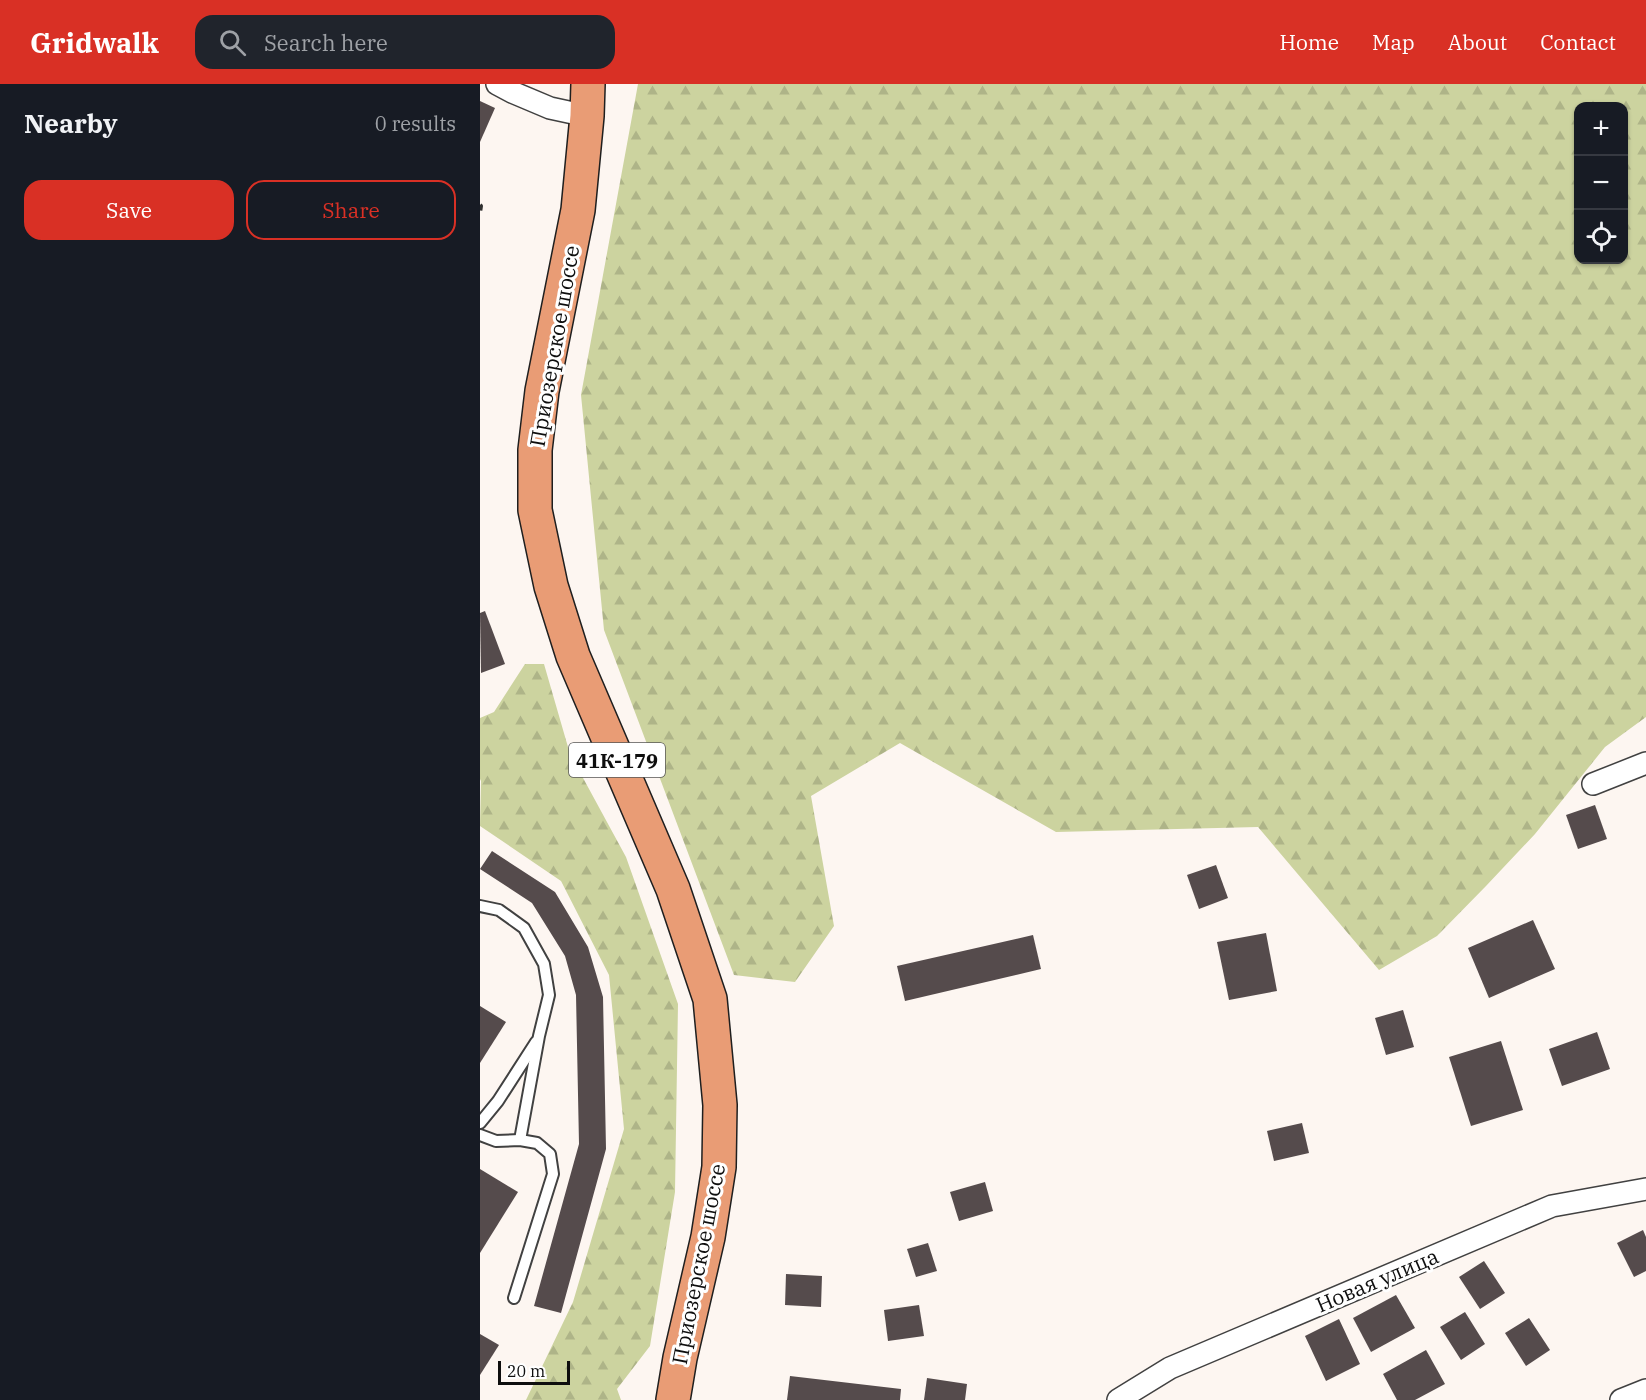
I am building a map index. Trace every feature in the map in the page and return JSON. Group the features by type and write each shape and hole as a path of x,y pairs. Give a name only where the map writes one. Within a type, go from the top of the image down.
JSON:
{"main road":[{"name":"Приозерское шоссе","path":"587,100 578,210 542,391 535,450 535,510 551,586 573,656 673,889 710,999 720,1105 719,1167 708,1237 680,1358 673,1400"}],"street":[{"path":"498,84 550,108 587,100"},
{"path":"1593,784 1646,763"},
{"name":"Новая улица","path":"1118,1400 1170,1368 1552,1206 1646,1189"},
{"path":"1621,1400 1646,1390"}],"lane":[{"path":"480,906 498,910 524,928 544,964 549,994 520,1140"},
{"path":"480,1123 498,1101 539,1036"},
{"path":"480,1135 496,1141 520,1140 537,1143 550,1154 553,1174 513,1298"}],"path":[{"path":"480,205 480,213"}],"green space":[{"path":"638,84 1646,84 1646,717 1605,747 1535,834 1437,936 1379,970 1258,827 1056,832 900,743 811,796 834,926 795,982 734,975 604,630 581,395"},
{"path":"525,664 544,664 570,754 626,857 678,1004 675,1192 650,1346 617,1389 621,1400 526,1400 573,1302 624,1129 609,975 561,881 480,826 480,718 494,712"}],"building":[{"path":"480,101 495,108 480,142"},
{"path":"485,611 505,664 481,673 480,613"},
{"path":"1595,805 1607,839 1578,849 1566,815"},
{"path":"492,851 555,892 588,947 603,997 606,1149 561,1313 534,1306 579,1144 576,995 565,956 532,903 480,869"},
{"path":"1216,865 1228,898 1199,909 1187,875"},
{"path":"1533,920 1555,969 1489,998 1468,948"},
{"path":"1266,933 1277,991 1229,1000 1217,942"},
{"path":"1033,935 1041,969 905,1001 897,966"},
{"path":"480,1006 506,1022 480,1063"},
{"path":"1403,1010 1414,1047 1386,1055 1375,1018"},
{"path":"1597,1032 1610,1069 1562,1086 1549,1049"},
{"path":"1501,1041 1523,1110 1471,1126 1449,1057"},
{"path":"1302,1123 1309,1153 1274,1161 1267,1131"},
{"path":"480,1169 518,1192 480,1253"},
{"path":"985,1182 993,1211 959,1221 950,1192"},
{"path":"1643,1230 1646,1237 1646,1271 1634,1277 1617,1243"},
{"path":"928,1243 937,1271 916,1277 907,1249"},
{"path":"1484,1261 1505,1293 1480,1309 1459,1277"},
{"path":"786,1274 822,1276 821,1307 785,1305"},
{"path":"1396,1295 1415,1328 1371,1352 1353,1318"},
{"path":"919,1305 924,1336 888,1341 884,1310"},
{"path":"1465,1312 1485,1344 1461,1360 1440,1327"},
{"path":"1529,1318 1550,1350 1526,1366 1505,1333"},
{"path":"1339,1319 1360,1364 1326,1381 1305,1336"},
{"path":"480,1334 499,1345 480,1375"},
{"path":"1426,1350 1445,1384 1415,1400 1397,1400 1383,1374"},
{"path":"790,1376 901,1389 900,1400 787,1400"},
{"path":"927,1378 967,1384 965,1400 924,1400"}]}
